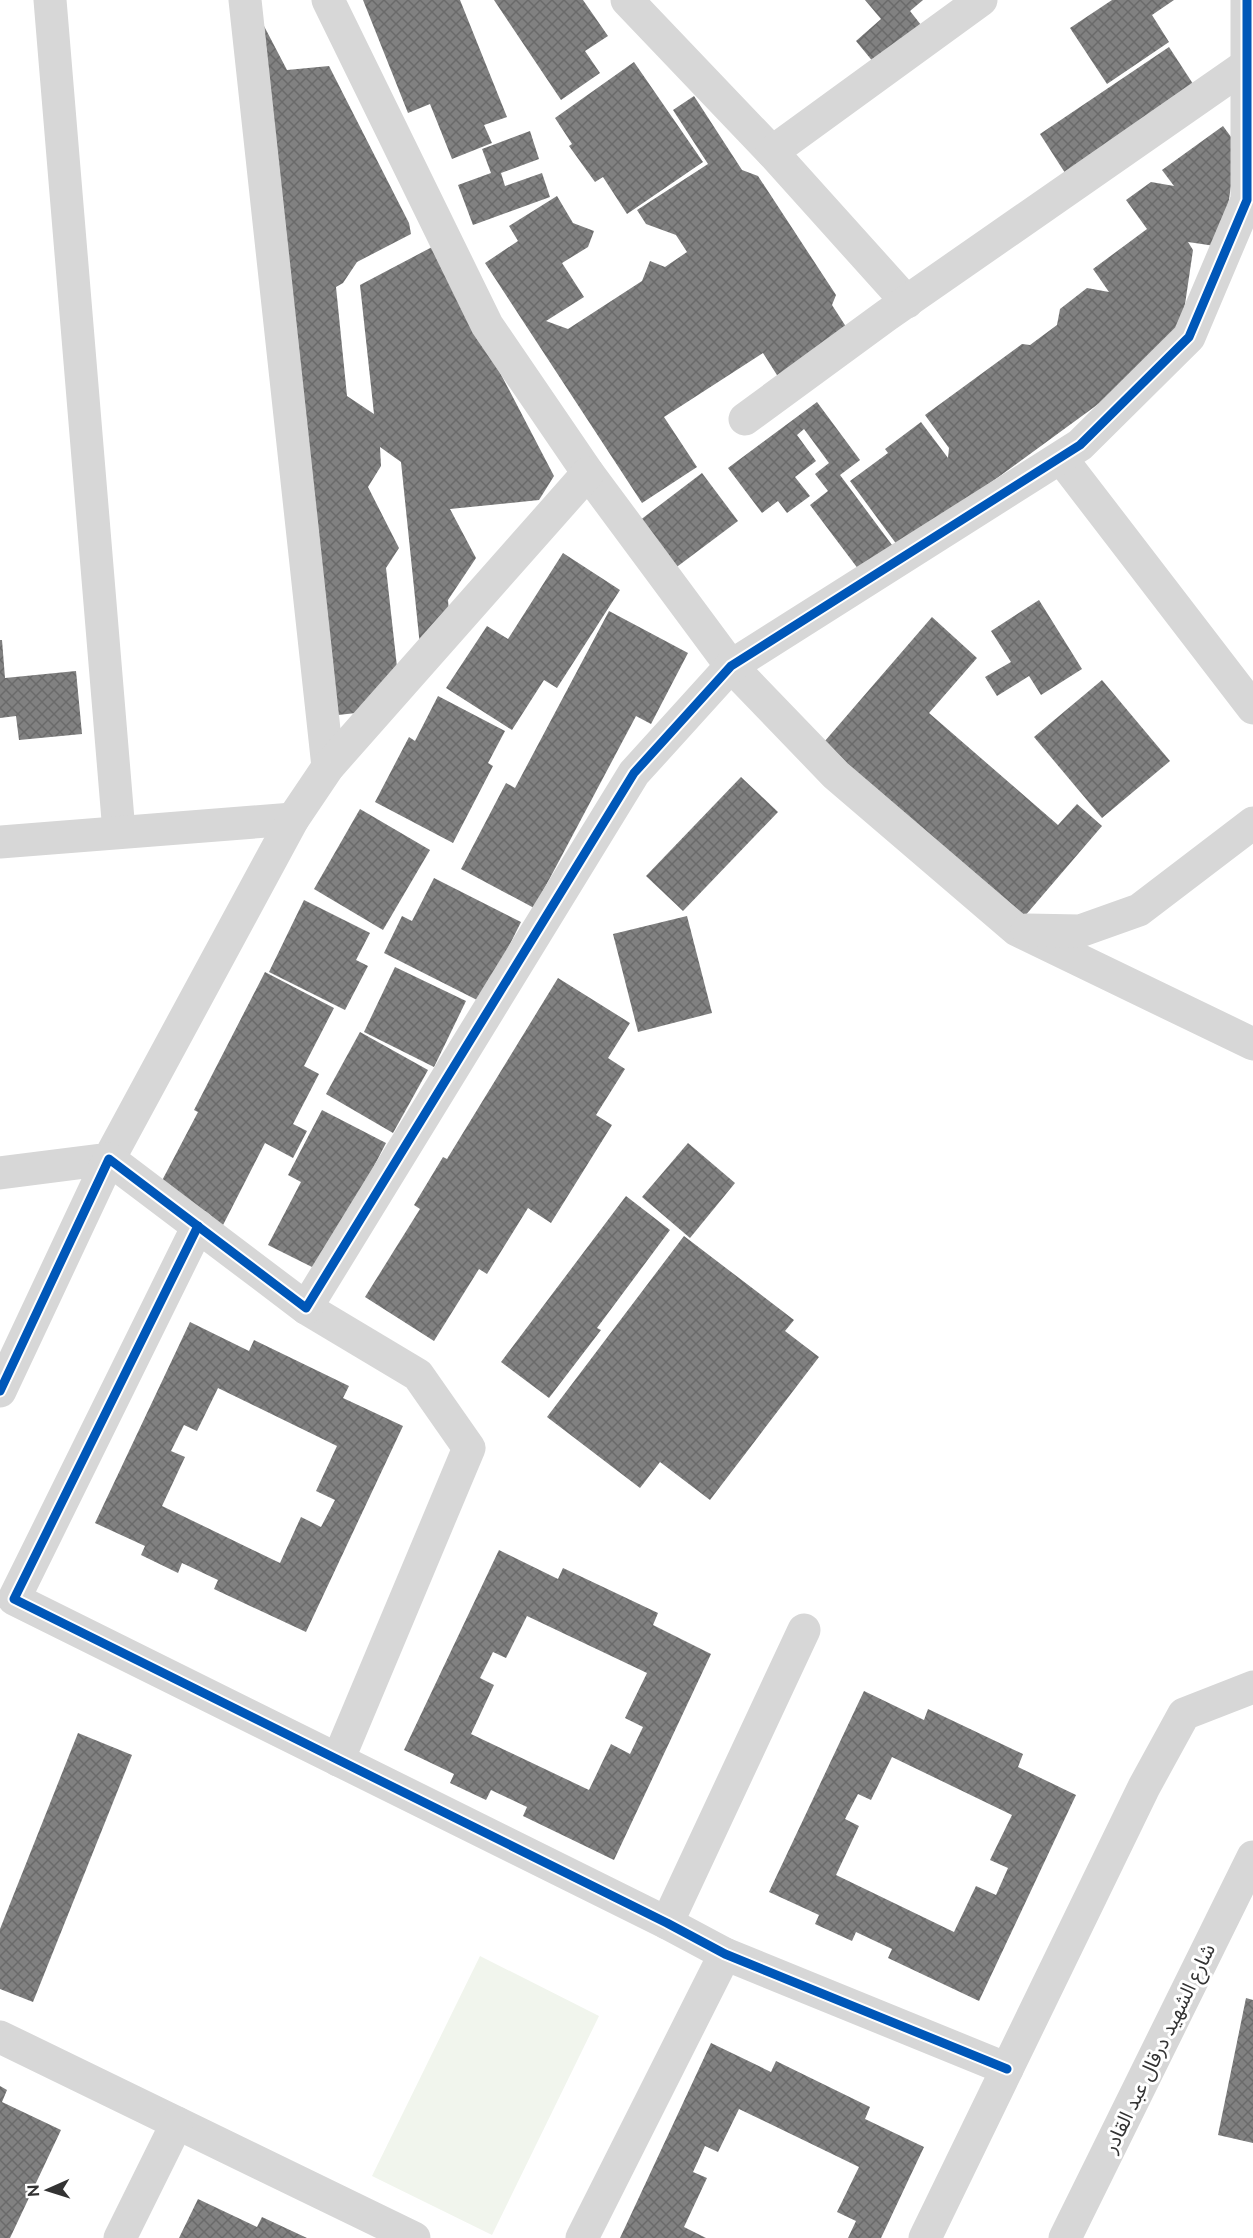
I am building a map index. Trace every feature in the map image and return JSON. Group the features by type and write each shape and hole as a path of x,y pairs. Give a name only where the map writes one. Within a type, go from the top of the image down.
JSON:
{"street":[{"path":"50,0 119,832"},
{"path":"245,0 328,767"},
{"path":"328,0 487,325 588,473 731,666 836,775 1017,930 1253,1044"},
{"path":"627,0 772,152 907,302"},
{"path":"772,152 981,0"},
{"path":"306,1308 634,773 731,666 1080,445 1189,337 1247,200 1250,64 1247,0"},
{"path":"744,419 907,302 1250,64"},
{"path":"1061,458 1253,708"},
{"path":"0,1391 109,1159 292,819 328,767 588,473"},
{"path":"0,842 292,819"},
{"path":"1017,930 1080,931 1139,910 1253,823"},
{"path":"0,1173 109,1159 306,1308 418,1376 469,1448 338,1760"},
{"path":"198,1226 14,1599 667,1923 725,1954 1007,2070"},
{"path":"667,1923 804,1630"},
{"path":"925,2238 1144,1787 1184,1714 1253,1687"},
{"name":"شارع الشهيد درقال عبد القادر","path":"1065,2238 1253,1857"},
{"path":"582,2238 725,1954"},
{"path":"0,2037 414,2238"},
{"path":"120,2238 177,2123"}],"shaded area":[{"path":"480,1956 599,2016 492,2235 372,2176"}],"building":[{"path":"363,0 460,0 507,117 484,125 492,143 452,159 430,104 408,113"},
{"path":"494,0 583,0 608,36 585,51 600,73 561,100"},
{"path":"865,0 923,0 910,11 925,30 879,69 856,41 881,19"},
{"path":"1112,0 1174,0 1152,15 1169,42 1107,84 1070,28"},
{"path":"264,26 287,70 329,66 409,223 411,234 357,262 343,283 336,287 347,396 374,414 360,285 434,246 554,476 539,500 450,509 476,558 448,600 449,613 420,646 401,462 380,447 381,466 368,487 399,548 386,568 398,676 356,713 329,716"},
{"path":"1169,47 1197,90 1067,176 1040,134"},
{"path":"634,62 703,162 627,214 603,177 595,182 569,146 572,144 555,118"},
{"path":"694,96 742,170 758,176 836,295 832,305 852,336 782,383 763,353 664,417 697,467 642,503 485,263 518,241 509,226 557,196 573,223 594,231 588,247 562,263 584,297 546,321 568,329 642,281 650,261 665,267 687,252 676,235 646,224 637,210 708,164 673,110"},
{"path":"1223,126 1237,145 1222,247 1188,242 1193,250 1179,345 941,519 903,553 850,481 888,453 885,449 921,422 948,458 949,448 925,415 1022,344 1030,345 1057,325 1060,309 1087,288 1109,292 1093,269 1147,229 1126,200 1151,182 1174,186 1162,170"},
{"path":"530,131 539,159 501,173 505,186 542,173 550,197 473,225 458,185 491,173 482,149"},
{"path":"817,402 860,460 840,475 895,549 862,574 810,505 828,491 815,474 829,463 804,429 797,435 816,461 795,477 810,496 787,513 778,501 762,513 728,468"},
{"path":"702,473 738,521 674,569 639,521"},
{"path":"563,553 620,590 557,688 544,680 512,730 446,688 487,626 508,639"},
{"path":"1039,600 1082,669 1041,695 1029,676 997,696 985,677 1011,662 991,631"},
{"path":"609,611 688,653 651,724 636,716 534,908 461,869 506,783 515,788"},
{"path":"932,617 977,658 929,713 1058,825 1077,804 1102,826 1018,924 818,749"},
{"path":"0,640 2,640 5,678 76,671 82,734 19,740 16,716 0,718"},
{"path":"1102,680 1170,761 1102,818 1034,737"},
{"path":"438,696 505,731 488,763 493,766 453,843 375,802 409,737 415,741"},
{"path":"741,777 778,812 683,911 646,876"},
{"path":"360,809 430,850 383,930 314,889"},
{"path":"434,878 521,922 481,1002 384,953 402,916 412,921"},
{"path":"304,900 370,933 356,960 368,966 345,1010 269,972"},
{"path":"687,916 712,1013 638,1032 613,934"},
{"path":"395,967 466,1001 434,1067 364,1032"},
{"path":"265,972 334,1008 304,1066 319,1074 293,1124 307,1131 293,1158 265,1143 222,1227 156,1192 198,1112 194,1110"},
{"path":"558,978 630,1023 608,1058 625,1069 596,1115 612,1125 551,1223 528,1208 487,1274 479,1269 434,1341 365,1297 420,1209 414,1205 443,1157 447,1159"},
{"path":"360,1032 428,1070 393,1133 326,1094"},
{"path":"322,1110 386,1143 320,1271 268,1245 301,1182 288,1175"},
{"path":"688,1143 735,1183 690,1238 642,1197"},
{"path":"626,1196 670,1230 597,1328 601,1330 549,1398 501,1362"},
{"path":"684,1236 794,1320 785,1331 819,1357 710,1500 660,1462 640,1488 547,1417"},
{"path":"190,1322 249,1351 254,1340 349,1386 343,1398 403,1426 306,1632 214,1589 218,1580 182,1563 178,1573 141,1555 145,1546 95,1523","holes":["218,1388 337,1446 316,1491 335,1500 321,1527 301,1517 280,1563 162,1506 185,1457 171,1451 184,1425 197,1431"]},
{"path":"499,1550 558,1579 563,1568 658,1613 653,1625 711,1654 614,1860 523,1816 527,1807 491,1790 486,1800 450,1783 454,1774 404,1750","holes":["527,1616 647,1673 625,1718 643,1727 630,1754 611,1744 589,1790 471,1734 494,1685 480,1678 493,1652 506,1658"]},
{"path":"864,1691 924,1720 928,1709 1023,1754 1018,1767 1076,1795 979,2001 888,1958 892,1949 856,1932 852,1941 815,1924 819,1915 769,1892","holes":["892,1757 1012,1815 990,1860 1008,1868 996,1895 976,1886 954,1932 836,1875 859,1826 845,1819 858,1794 871,1800"]},
{"path":"78,1733 132,1755 33,2002 0,1989 0,1929"},
{"path":"1246,1998 1253,2000 1253,2143 1218,2135"},
{"path":"711,2043 771,2072 776,2061 870,2107 865,2119 924,2147 881,2238 848,2238 856,2221 837,2212 859,2167 739,2109 718,2152 705,2146 693,2172 707,2178 684,2227 706,2238 620,2238"},
{"path":"0,2086 7,2090 2,2102 61,2130 10,2238 0,2238"},
{"path":"198,2199 257,2227 262,2217 307,2238 179,2238"}],"cycle path":[{"path":"0,1391 109,1159 306,1308 634,773 731,666 1080,445 1189,337 1247,200 1247,0"},
{"path":"198,1226 14,1599 667,1923 725,1954 1007,2069"}]}
